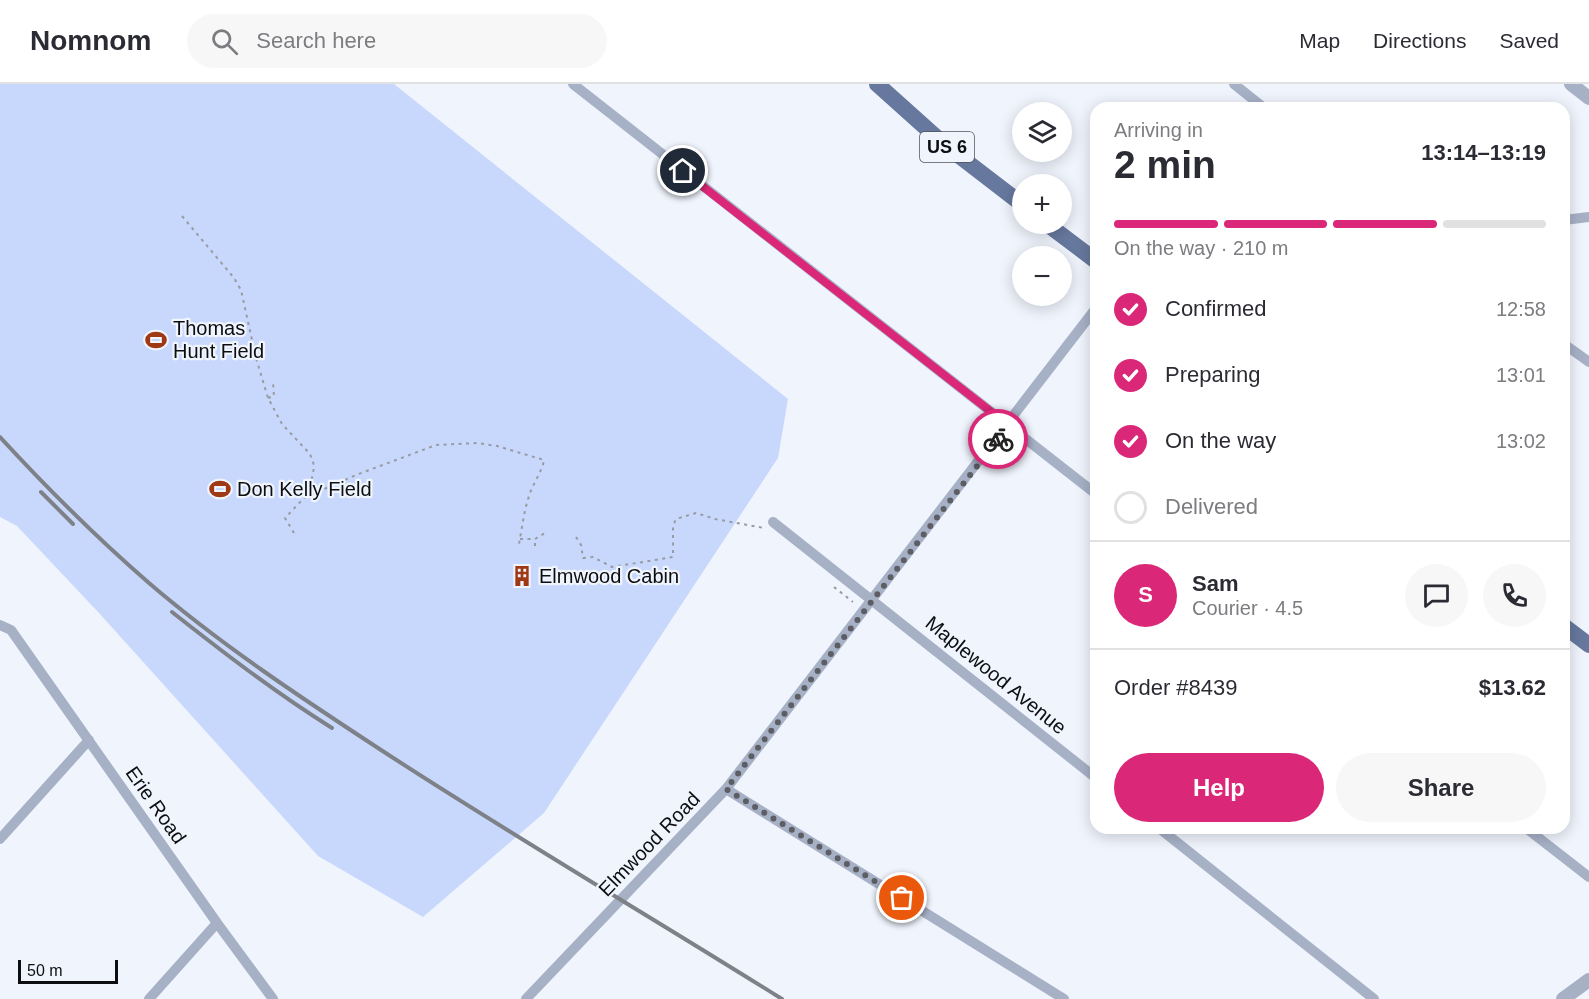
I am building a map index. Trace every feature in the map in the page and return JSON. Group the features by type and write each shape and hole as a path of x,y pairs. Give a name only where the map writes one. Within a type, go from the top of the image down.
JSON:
{"main road":[{"name":"US 6","path":"877,84 945,145 1012,197"},
{"path":"1060,234 1090,256"},
{"path":"1570,631 1589,645"}],"street":[{"path":"573,84 1090,489"},
{"path":"1234,84 1256,102"},
{"path":"1571,84 1589,98"},
{"path":"1570,219 1589,217"},
{"name":"Elmwood Road","path":"530,996 726,789 1090,317"},
{"path":"1570,348 1589,362"},
{"name":"Maplewood Avenue","path":"770,526 872,599 1090,773"},
{"name":"Erie Road","path":"0,625 11,630 273,999"},
{"path":"0,839 88,740"},
{"path":"726,789 1064,999"},
{"path":"1167,834 1374,999"},
{"path":"1534,834 1589,877"},
{"path":"149,999 217,923"},
{"path":"1563,999 1589,980"},
{"path":"530,996 544,999"}],"path":[{"path":"182,216 234,278 241,290 256,358 268,398 282,424 310,454 314,465 313,475 304,498 285,518 294,533"},
{"path":"268,398 274,396 273,382"},
{"path":"304,498 356,475 436,445 477,443 497,446 544,460 528,498 519,544"},
{"path":"576,537 581,545 583,558 593,557 612,567 673,557 676,519 686,515 696,513 715,519 770,526"},
{"path":"520,539 536,539 545,533"},
{"path":"535,546 536,539"},
{"path":"832,584 836,590 853,602"}],"shaded area":[{"path":"0,84 394,84 788,399 778,458 544,813 423,917 318,856 99,613 17,526 0,517"}],"railway":[{"path":"0,437 73,512 130,566 176,606 232,649 428,780 782,999"},
{"path":"41,492 73,524"},
{"path":"172,612 250,672 332,728"}],"way so far":[{"path":"902,898 726,789 998,439"}],"place":[{"name":"Thomas Hunt Field","path":"156,340"},
{"name":"Don Kelly Field","path":"220,489"},
{"name":"Elmwood Cabin","path":"522,576"}],"route":[{"path":"683,171 1008,425 998,439"}]}
